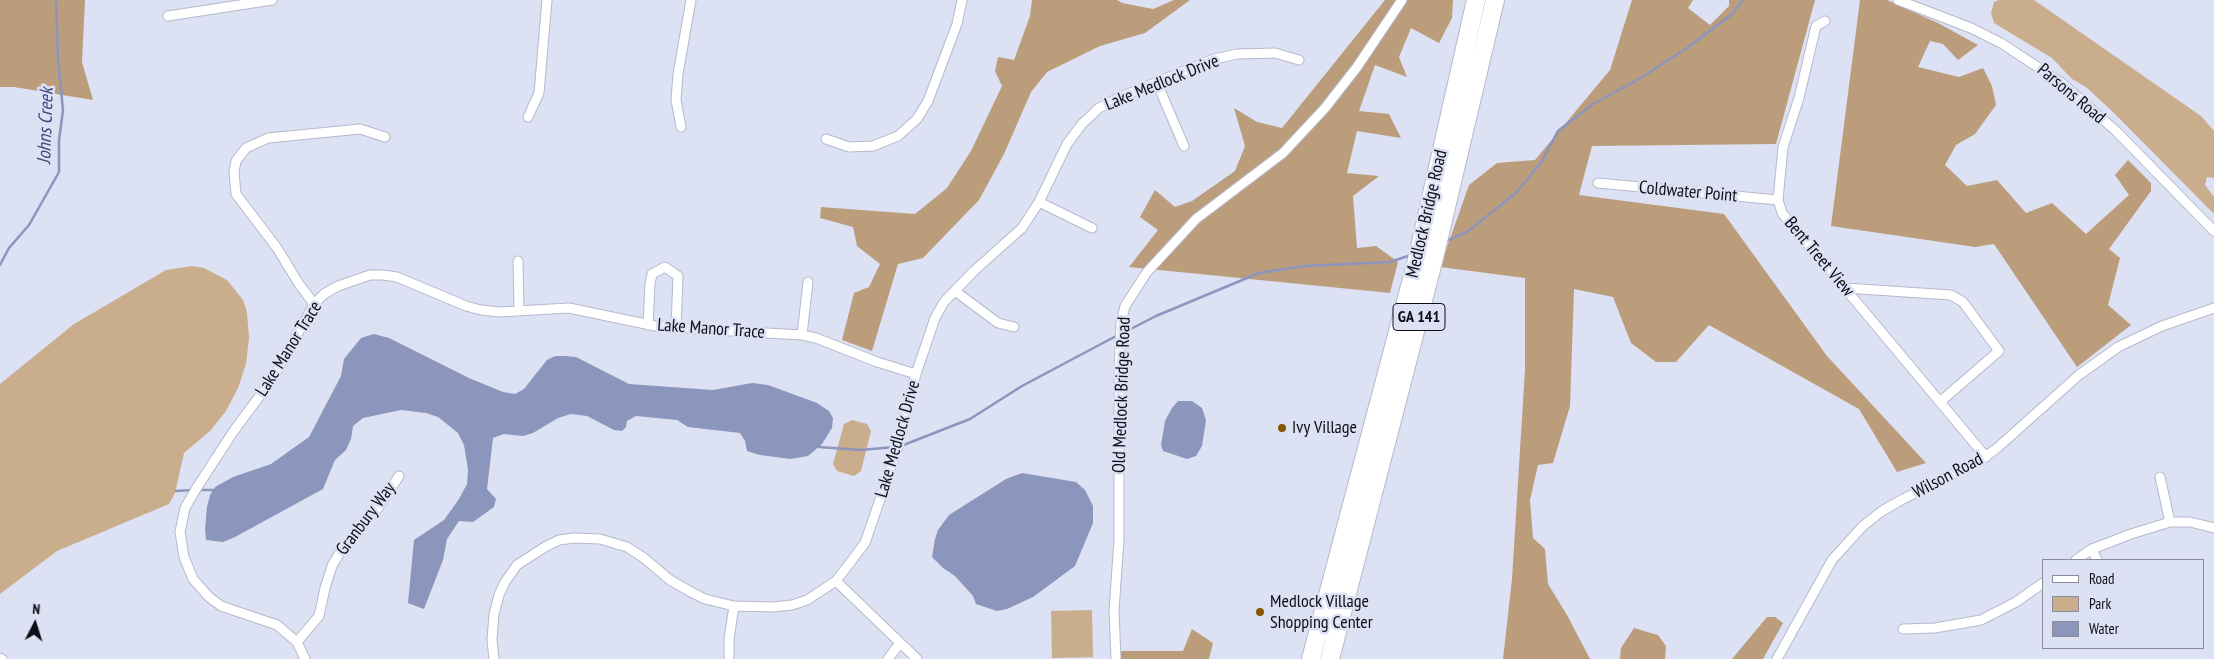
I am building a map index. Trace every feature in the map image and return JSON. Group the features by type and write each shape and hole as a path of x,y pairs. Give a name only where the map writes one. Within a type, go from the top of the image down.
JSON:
{"highway":[{"name":"Medlock Bridge Road","path":"1311,659 1417,260 1476,0"},
{"name":"Medlock Bridge Road","path":"1330,659 1434,258 1495,0"}],"street":[{"path":"168,16 272,0"},
{"path":"528,118 539,93 547,0"},
{"path":"681,127 676,100 678,74 692,0"},
{"path":"826,139 849,147 873,146 898,136 917,118 928,101 948,50 957,24 962,0"},
{"name":"Old Medlock Bridge Road","path":"1116,659 1114,611 1118,539 1119,370 1121,323 1125,306 1147,272 1196,219 1283,153 1325,108 1357,67 1402,0"},
{"name":"Parsons Road","path":"1898,0 1971,28 2001,43 2062,82 2116,132 2214,231"},
{"name":"Bent Treet View","path":"1825,21 1816,26 1799,98 1782,148 1778,200 1782,213 1986,456"},
{"name":"Lake Medlock Drive","path":"494,659 492,640 494,614 505,582 517,565 545,546 559,540 574,538 600,539 626,546 644,558 670,580 691,592 705,599 734,606 772,607 792,605 807,600 836,581 865,543 898,446 916,374 935,318 944,302 974,271 1022,228 1039,202 1067,144 1082,124 1099,108 1118,98 1214,59 1237,54 1275,53 1299,60"},
{"path":"1157,83 1184,146"},
{"path":"314,304 277,248 236,194 234,172 236,161 246,148 256,141 268,138 360,129 385,137"},
{"name":"Coldwater Point","path":"1598,183 1778,200"},
{"path":"1039,202 1092,228"},
{"path":"518,261 519,310"},
{"path":"648,325 652,274 665,267 678,276 676,328"},
{"name":"Lake Manor Trace","path":"305,659 296,642 277,625 221,606 209,597 193,579 184,557 180,532 185,508 196,489 233,432 273,378 314,304 324,294 338,286 370,275 397,277 466,306 481,310 498,312 569,308 648,325 802,335 816,338 877,362 916,374"},
{"path":"802,335 808,282"},
{"path":"1845,288 1951,295 1962,302 1999,351 1941,401"},
{"path":"955,291 998,323 1014,327"},
{"name":"Wilson Road","path":"1777,659 1832,560 1863,526 1882,511 1903,499 1968,468 1986,456 2098,360 2140,336 2214,308"},
{"name":"Granbury Way","path":"296,642 319,616 327,580 340,552 378,508 399,476"},
{"path":"2160,477 2170,522"},
{"path":"2077,559 2092,549 2170,522 2190,522 2214,528"},
{"path":"2092,549 2097,559"},
{"path":"836,581 917,659"},
{"path":"1903,629 1935,628 1981,620 2016,602 2042,583"},
{"path":"729,659 729,639 734,606"},
{"path":"888,659 900,643"}],"green space":[{"path":"1999,0 2034,0 2201,116 2214,131 2214,178 2207,177 2205,185 2214,197 2214,214 2086,87 2072,79 2052,58 1994,23 1991,13 1994,2"},
{"path":"192,266 204,268 227,280 243,300 247,312 249,338 246,364 238,388 226,411 210,431 184,453 175,493 169,504 57,551 0,594 0,384 74,324 166,270"},
{"path":"852,420 867,424 871,431 861,471 854,476 837,471 833,464 844,424"},
{"path":"1092,610 1093,657 1052,658 1051,611"}],"shaded area":[{"path":"0,0 85,0 82,62 93,100 14,87 0,87"},
{"path":"1032,0 1117,0 1122,3 1153,9 1174,0 1190,0 1145,33 1100,46 1047,72 1031,92 1004,154 979,200 923,258 898,264 872,351 842,340 854,293 869,287 880,264 857,246 853,227 820,218 821,207 915,214 947,188 971,151 1002,86 995,71 998,57 1014,60 1030,16"},
{"path":"1385,0 1453,0 1452,18 1439,43 1411,28 1399,57 1407,77 1375,65 1359,111 1389,114 1401,138 1357,131 1347,173 1379,176 1353,196 1357,248 1376,246 1398,262 1390,293 1129,267 1158,230 1140,217 1155,190 1175,207 1192,201 1235,171 1245,146 1234,108 1257,122 1282,128"},
{"path":"1632,0 1693,0 1688,8 1710,25 1729,6 1729,0 1815,0 1776,144 1592,146 1579,195 1724,214 1827,356 1926,463 1897,472 1859,409 1709,325 1676,362 1656,362 1631,343 1613,297 1574,289 1570,406 1553,463 1538,465 1530,500 1533,538 1545,549 1548,584 1590,659 1503,659 1512,579 1525,369 1525,278 1440,267 1469,185 1497,163 1535,160 1610,70"},
{"path":"1860,0 1887,0 1938,23 1978,45 1958,60 1943,44 1930,41 1918,67 1959,77 1983,68 1992,86 1996,105 1975,134 1956,145 1945,165 1967,186 1997,180 2026,213 2052,203 2086,234 2129,195 2115,175 2128,160 2151,183 2151,191 2109,249 2120,258 2108,305 2131,325 2077,367 1994,244 1975,247 1831,226"},
{"path":"1767,617 1775,617 1783,623 1763,659 1732,659"},
{"path":"1634,628 1658,635 1666,646 1665,659 1620,659 1621,648"},
{"path":"1192,629 1213,643 1209,659 1120,659 1120,651 1183,651"}],"water":[{"path":"374,334 389,338 469,378 503,392 515,394 524,389 547,360 555,356 576,357 629,384 713,390 752,383 768,385 817,403 829,411 833,418 832,428 822,444 808,456 790,459 760,455 747,451 745,441 740,433 688,427 677,420 636,416 627,421 626,427 622,431 614,430 587,416 571,414 558,418 533,433 523,436 504,434 493,438 487,489 496,499 494,507 473,522 459,521 447,539 443,560 424,609 408,603 414,540 444,520 467,484 468,470 464,445 458,433 438,417 426,413 401,410 363,418 353,426 351,439 346,450 335,460 323,489 235,537 223,542 206,540 207,507 210,495 215,487 233,477 271,464 309,437 341,376 344,359 361,338"},
{"path":"1178,401 1192,401 1202,408 1206,420 1202,446 1196,456 1187,459 1163,451 1161,445 1165,421"},
{"path":"1022,473 1076,482 1085,490 1093,506 1093,523 1075,566 1033,597 1007,609 997,611 976,604 973,596 955,576 932,557 935,539 938,530 949,515 1006,479"}],"waterway":[{"name":"Johns Creek","path":"0,265 9,248 29,225 59,172 59,140 63,110 58,59 56,0"},
{"path":"1446,241 1467,232 1516,193 1542,161 1558,131 1593,104 1639,79 1687,48 1732,14 1743,0"},
{"path":"1123,333 1156,316 1259,273 1304,266 1390,262 1411,255"},
{"path":"901,446 970,419 1022,386 1118,335"},
{"path":"819,447 860,450 895,447"},
{"path":"176,491 192,490"},
{"path":"200,490 213,490"}],"place":[{"name":"Ivy Village","path":"1282,428"},
{"name":"Medlock Village Shopping Center","path":"1260,612"}]}
